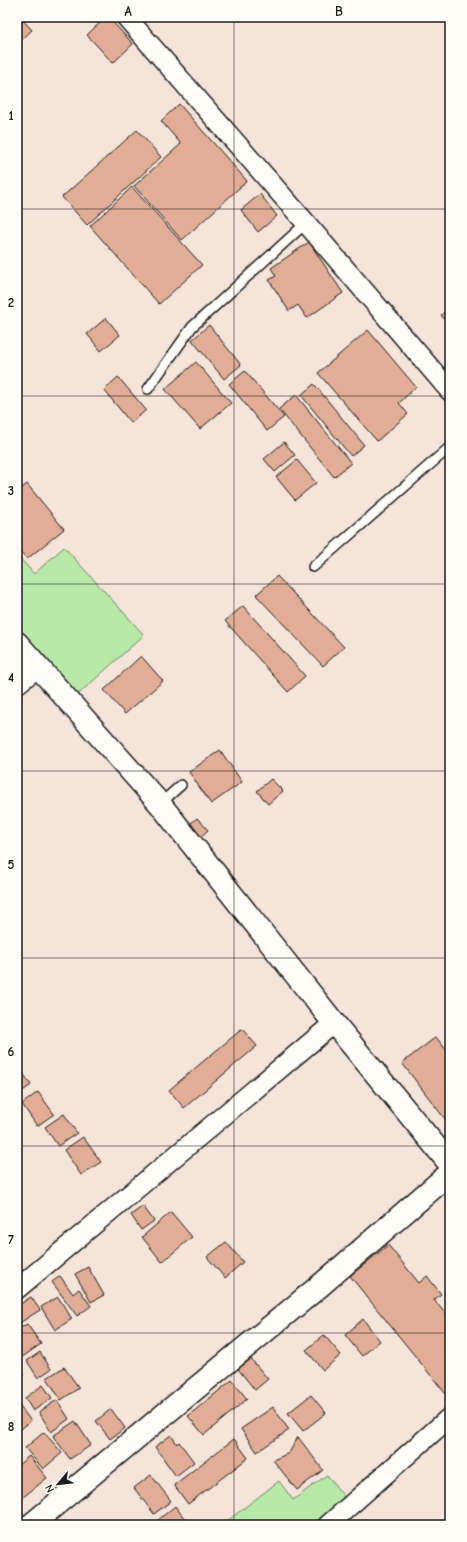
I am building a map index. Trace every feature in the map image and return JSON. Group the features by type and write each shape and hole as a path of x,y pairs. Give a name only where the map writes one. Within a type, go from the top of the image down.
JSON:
{"street":[{"path":"126,17 450,391"},
{"path":"17,643 160,804 334,1023 450,1164"},
{"path":"17,684 38,667"},
{"path":"17,1289 334,1023"},
{"path":"31,1525 322,1284 450,1173"},
{"path":"328,1525 450,1417"}],"lane":[{"path":"148,389 192,327 306,223"},
{"path":"312,567 450,447"},
{"path":"160,804 181,785"}],"green space":[{"path":"64,547 144,635 72,700 17,634 17,555 34,574"},
{"path":"327,1475 346,1499 312,1525 222,1525 279,1481 293,1500"}],"building":[{"path":"17,17 20,17 32,30 17,44"},
{"path":"106,17 108,17 133,44 113,63 87,35"},
{"path":"179,104 247,181 182,240 134,186 181,144 161,121"},
{"path":"137,130 161,157 87,225 62,197"},
{"path":"132,187 202,265 159,304 90,226"},
{"path":"260,194 277,216 258,232 241,210"},
{"path":"309,242 343,293 307,318 298,305 289,311 269,280 276,276 271,268"},
{"path":"450,307 450,326 441,315"},
{"path":"106,318 120,335 101,351 87,334"},
{"path":"209,325 241,365 224,379 192,340"},
{"path":"368,330 416,387 399,403 408,414 377,441 318,373"},
{"path":"196,362 231,403 200,429 165,389"},
{"path":"245,371 284,417 267,431 229,384"},
{"path":"118,377 146,410 131,423 104,390"},
{"path":"314,384 364,445 351,456 301,395"},
{"path":"296,395 351,463 334,477 279,409"},
{"path":"284,442 295,455 275,472 264,459"},
{"path":"297,460 316,483 295,500 276,477"},
{"path":"27,484 64,529 27,559 17,547 17,492"},
{"path":"277,576 344,647 323,666 256,595"},
{"path":"243,606 305,676 288,692 225,621"},
{"path":"141,656 163,681 125,714 104,690"},
{"path":"220,750 242,782 211,804 189,772"},
{"path":"271,779 283,791 268,804 257,791"},
{"path":"197,818 208,830 196,841 184,829"},
{"path":"242,1029 257,1046 184,1108 169,1090"},
{"path":"436,1037 450,1055 450,1115 445,1119 402,1063"},
{"path":"17,1066 31,1085 17,1095"},
{"path":"38,1092 54,1114 37,1126 22,1104"},
{"path":"64,1114 77,1133 58,1146 45,1127"},
{"path":"83,1137 101,1162 81,1175 64,1150"},
{"path":"143,1206 154,1221 141,1230 131,1215"},
{"path":"171,1212 192,1237 162,1262 142,1237"},
{"path":"226,1242 243,1262 225,1278 207,1257"},
{"path":"388,1245 419,1283 427,1276 441,1294 434,1300 450,1319 450,1399 350,1276"},
{"path":"88,1267 104,1295 91,1302 75,1274"},
{"path":"60,1276 73,1294 79,1289 91,1306 77,1316 52,1282"},
{"path":"31,1297 40,1310 18,1324 17,1306"},
{"path":"58,1297 72,1319 55,1330 41,1307"},
{"path":"363,1319 380,1341 362,1356 345,1335"},
{"path":"27,1324 41,1344 18,1360 17,1330"},
{"path":"324,1335 341,1355 323,1370 306,1350"},
{"path":"40,1352 51,1369 38,1378 27,1361"},
{"path":"251,1359 268,1379 255,1390 238,1369"},
{"path":"17,1364 24,1375 17,1380"},
{"path":"64,1367 79,1388 61,1400 47,1378"},
{"path":"232,1380 247,1399 204,1435 188,1416"},
{"path":"43,1385 52,1398 33,1411 25,1398"},
{"path":"311,1395 326,1413 303,1431 288,1413"},
{"path":"57,1400 69,1419 51,1432 39,1412"},
{"path":"17,1403 31,1421 17,1432"},
{"path":"273,1407 289,1430 257,1452 241,1429"},
{"path":"111,1409 125,1428 110,1439 96,1421"},
{"path":"75,1421 91,1445 70,1459 53,1436"},
{"path":"44,1432 62,1453 43,1469 25,1448"},
{"path":"171,1435 177,1444 179,1442 194,1462 176,1476 155,1447"},
{"path":"298,1437 323,1470 297,1490 273,1460 289,1453"},
{"path":"234,1439 248,1458 188,1504 174,1485"},
{"path":"29,1456 47,1478 22,1498 17,1492 17,1466"},
{"path":"151,1475 171,1501 154,1514 134,1488"},
{"path":"175,1506 185,1519 177,1525 152,1525"}]}
